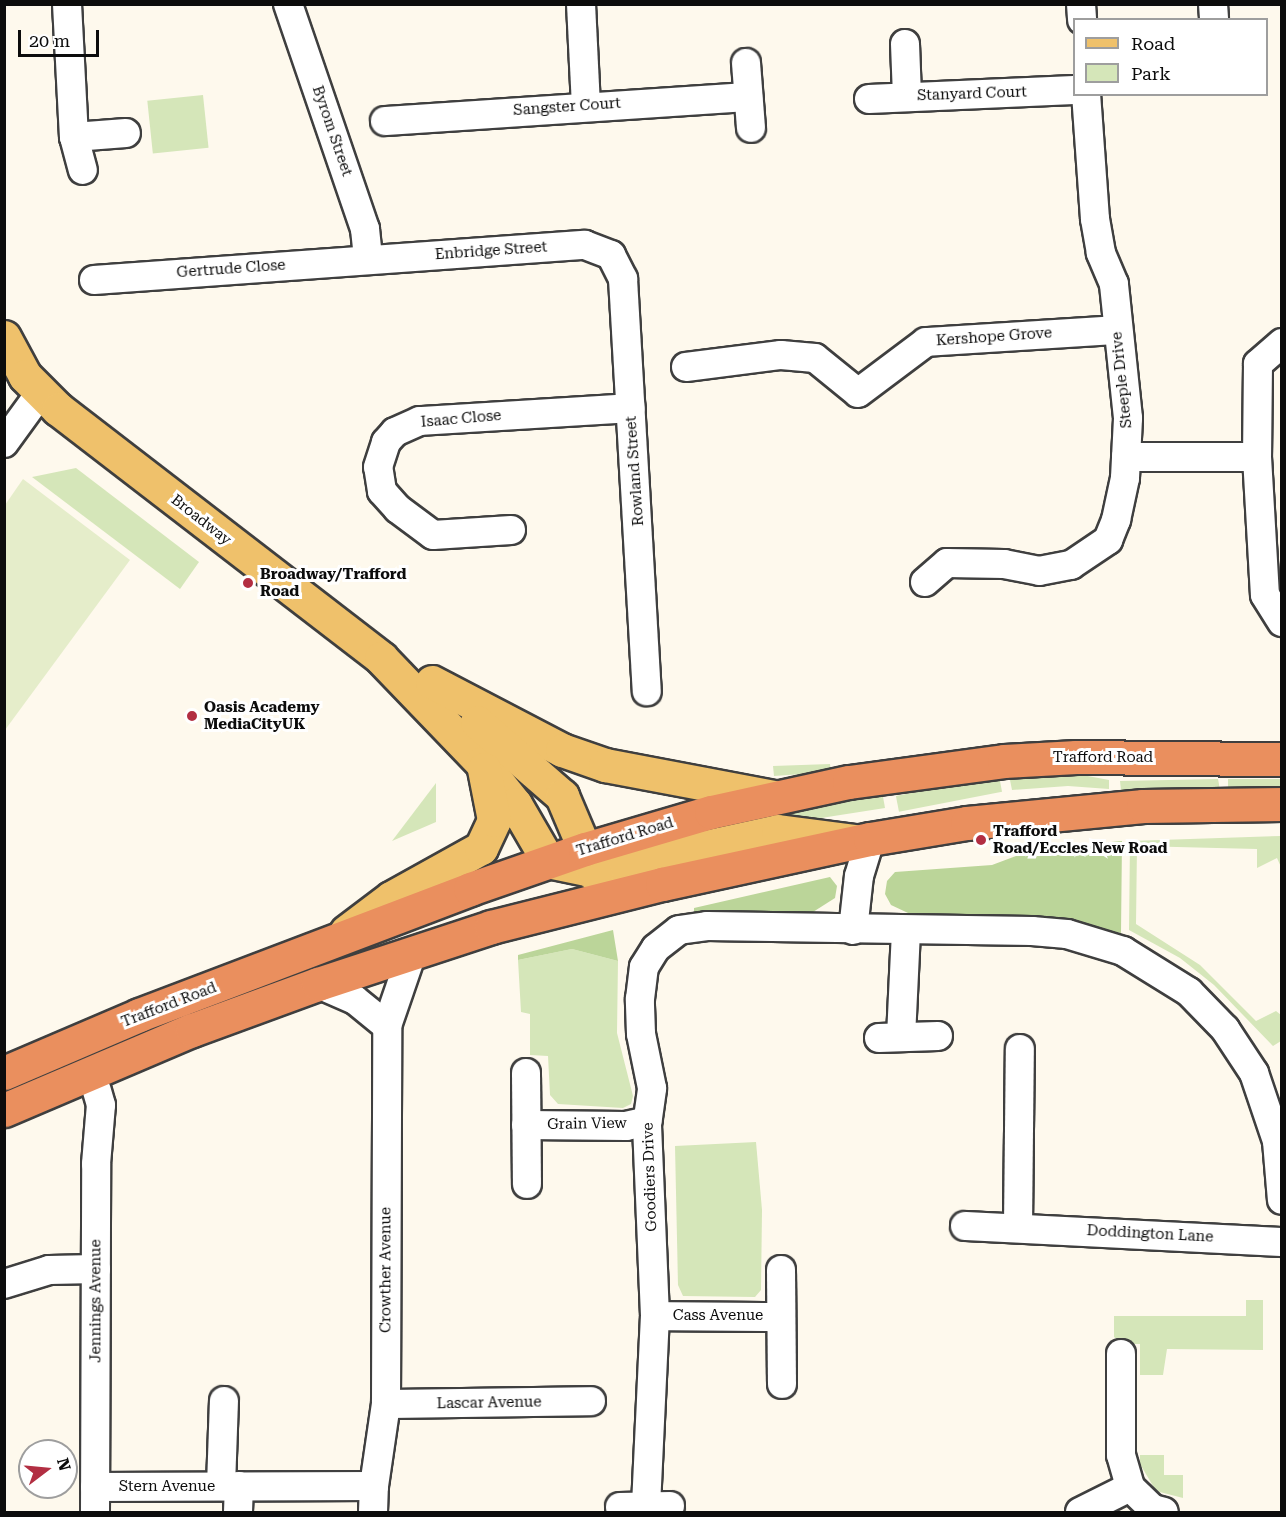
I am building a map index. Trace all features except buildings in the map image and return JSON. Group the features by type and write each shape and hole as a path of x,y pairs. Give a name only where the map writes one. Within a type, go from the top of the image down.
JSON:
{"highway":[{"name":"Trafford Road","path":"4,1110 182,1034 318,984 412,953 593,873 775,797 1004,761 1076,757 1281,759"},
{"name":"Trafford Road","path":"4,1073 139,1015 328,946 548,861 593,873 863,840 967,822 1093,810 1281,804"}],"main road":[{"name":"Broadway","path":"4,337 24,379 86,432 381,658 483,763 515,804 548,861"},
{"name":"Broadway","path":"381,658 432,682 548,780 562,796 593,873"},
{"path":"432,682 562,750 605,765 775,797"},
{"path":"328,946 391,898 481,848 494,820 483,763"}],"street":[{"path":"67,4 74,137 83,170"},
{"name":"Byrom Street","path":"288,4 365,229 369,260"},
{"path":"581,4 586,105"},
{"path":"904,44 907,97"},
{"path":"746,63 751,128"},
{"name":"Stanyard Court","path":"869,99 1073,90"},
{"name":"Steeple Drive","path":"926,582 947,563 1004,564 1049,571 1092,554 1108,540 1116,520 1126,457 1128,418 1114,284 1101,253 1095,219 1086,96"},
{"name":"Sangster Court","path":"385,121 586,105 748,97"},
{"path":"74,137 126,133"},
{"name":"Enbridge Street","path":"369,260 585,245 611,255"},
{"name":"Rowland Street","path":"611,255 623,279 646,691"},
{"name":"Gertrude Close","path":"94,280 369,260"},
{"name":"Kershope Grove","path":"686,367 781,355 815,358 858,393 926,342 1117,330"},
{"path":"1281,343 1258,364 1257,457 1265,595 1281,622"},
{"path":"4,443 24,379"},
{"name":"Isaac Close","path":"511,530 433,535 398,509 382,491 378,466 386,442 395,432 420,421 631,408"},
{"path":"1126,457 1257,457"},
{"path":"853,930 863,840"},
{"name":"Goodiers Drive","path":"646,1507 655,1316 647,1121 652,1088 641,1034 640,999 644,967 657,948 678,930 690,927 1067,934 1123,951 1169,976 1225,1029 1254,1073 1277,1141 1281,1200"},
{"path":"906,931 890,1037 938,1036"},
{"name":"Crowther Avenue","path":"374,1499 386,1404 387,1026 412,953"},
{"path":"318,984 355,1000 387,1026"},
{"path":"1018,1226 1020,1049"},
{"name":"Grain View","path":"526,1073 527,1184"},
{"name":"Jennings Avenue","path":"95,1500 96,1164 101,1105 97,1091"},
{"name":"Grain View","path":"526,1125 626,1126 647,1121"},
{"name":"Doddington Lane","path":"965,1226 1018,1226 1281,1242"},
{"path":"4,1284 49,1270 96,1269"},
{"name":"Cass Avenue","path":"781,1270 782,1384"},
{"name":"Cass Avenue","path":"655,1316 781,1317"},
{"path":"1121,1354 1121,1455 1130,1487 1153,1509 1164,1512"},
{"path":"224,1401 233,1495"},
{"name":"Lascar Avenue","path":"386,1404 591,1401"},
{"path":"1080,1512 1130,1487"},
{"name":"Stern Avenue","path":"95,1500 233,1495 374,1499"}],"green space":[{"path":"203,95 209,148 153,154 147,101"},
{"path":"76,468 199,562 180,589 32,477"},
{"path":"23,479 130,560 5,730 5,505"},
{"path":"830,764 831,772 774,776 773,766"},
{"path":"1061,771 1109,780 1109,789 1068,786 1012,790 1009,775"},
{"path":"999,776 1002,792 899,812 896,796"},
{"path":"1218,779 1220,790 1121,790 1120,781"},
{"path":"1228,779 1281,779 1281,790 1228,790"},
{"path":"436,783 436,822 392,841"},
{"path":"882,791 885,808 770,826 769,813"},
{"path":"1281,836 1281,867 1277,858 1257,868 1257,849 1137,846 1136,924 1200,965 1256,1021 1276,1011 1281,1015 1281,1041 1273,1046 1214,985 1180,958 1129,930 1130,841"},
{"path":"1122,841 1121,933 1076,926 923,920 891,905 885,894 887,881 895,872 992,865 1035,849"},
{"path":"830,877 837,886 835,898 813,912 694,912 694,908"},
{"path":"613,930 618,961 572,949 518,960 518,955"},
{"path":"385,938 388,948 113,1049 110,1042"},
{"path":"572,949 618,961 617,1033 633,1096 631,1104 623,1108 558,1104 550,1095 548,1056 530,1055 530,1014 521,1012 518,960"},
{"path":"756,1142 762,1210 761,1290 755,1297 683,1296 678,1285 675,1146"},
{"path":"1246,1300 1263,1300 1263,1350 1167,1349 1163,1375 1140,1375 1140,1344 1123,1344 1114,1337 1114,1316 1246,1316"},
{"path":"1140,1455 1164,1455 1164,1475 1183,1475 1183,1498 1156,1491 1140,1464"}],"place":[{"name":"Broadway/Trafford Road","path":"248,583"},
{"name":"Oasis Academy MediaCityUK","path":"192,716"},
{"name":"Trafford Road/Eccles New Road","path":"981,840"}]}
